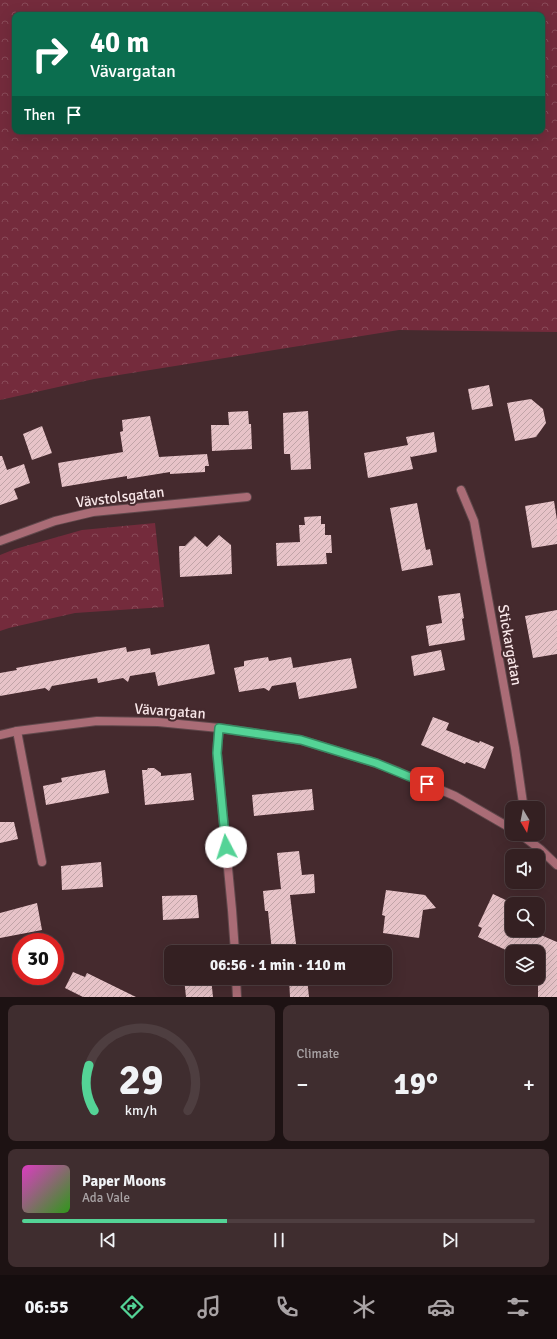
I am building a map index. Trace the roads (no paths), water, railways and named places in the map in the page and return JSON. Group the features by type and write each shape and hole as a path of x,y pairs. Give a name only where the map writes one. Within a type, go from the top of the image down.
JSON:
{"street":[{"name":"Stickargatan","path":"461,490 474,521 515,748 523,801"},
{"name":"Vävstolsgatan","path":"0,541 55,521 93,512 247,497"},
{"name":"Vävargatan","path":"0,735 17,731 97,722 158,722 219,728 301,740 376,763 455,796 505,825"},
{"path":"219,728 217,753 234,945"},
{"path":"17,731 42,862"},
{"path":"529,841 557,865"},
{"path":"237,985 238,997"}]}
